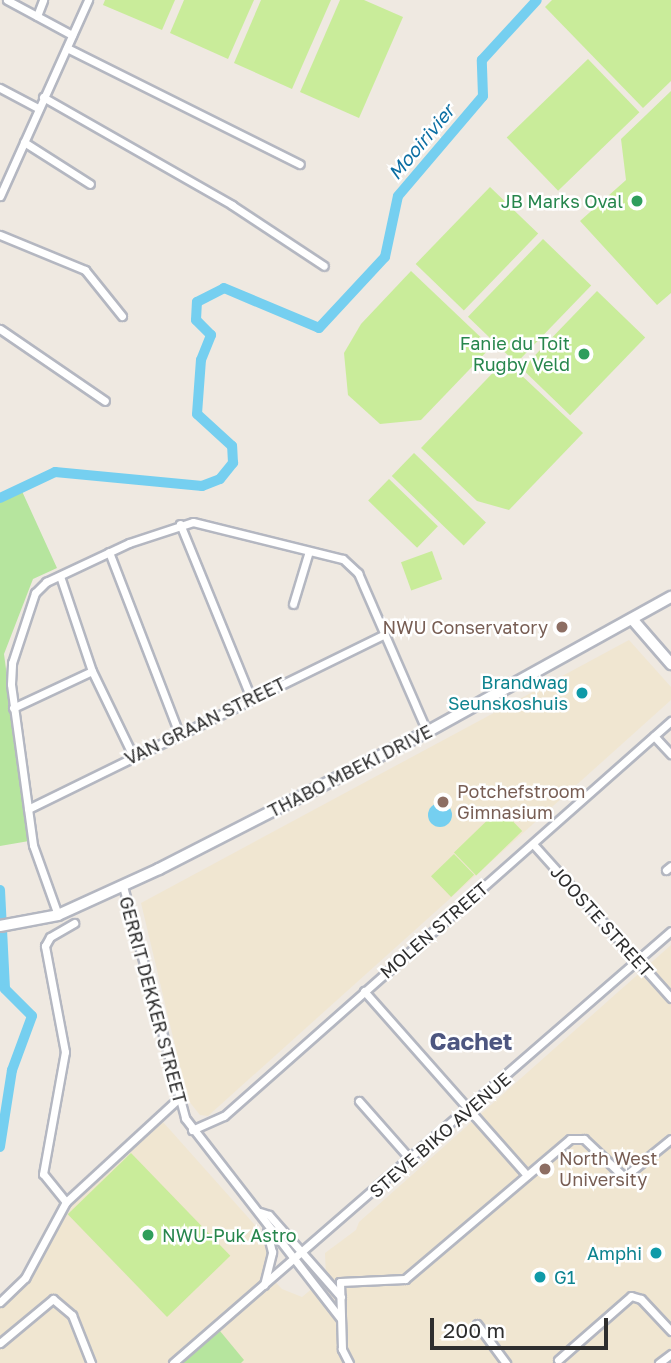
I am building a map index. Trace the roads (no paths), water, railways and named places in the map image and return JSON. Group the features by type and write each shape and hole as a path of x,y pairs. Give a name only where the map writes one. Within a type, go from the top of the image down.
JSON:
{"main road":[{"name":"THABO MBEKI DRIVE","path":"0,926 58,915 122,886 427,732 671,597"},
{"path":"632,619 671,664"}],"street":[{"path":"8,0 72,35"},
{"path":"37,16 43,0"},
{"path":"0,196 89,0"},
{"path":"67,48 300,164"},
{"path":"0,88 38,108"},
{"path":"43,97 232,205 324,266"},
{"path":"24,142 90,184"},
{"path":"0,234 85,270 122,316"},
{"path":"0,329 105,401"},
{"path":"180,524 251,698"},
{"path":"58,915 33,845 13,708 12,663 35,593 60,576 109,552 180,524 207,525 343,559 358,573 427,732"},
{"path":"293,604 309,551"},
{"path":"109,552 179,733"},
{"path":"60,576 92,671 133,756"},
{"name":"VAN GRAAN STREET","path":"28,809 383,635"},
{"path":"13,708 92,671"},
{"name":"MOLEN STREET","path":"192,1130 224,1116 671,721"},
{"path":"654,736 671,754"},
{"name":"JOOSTE STREET","path":"533,844 671,998"},
{"name":"GERRIT DEKKER STREET","path":"122,886 178,1098 192,1130 260,1212 264,1223 340,1318"},
{"path":"66,1202 43,1174 65,1052 45,946 50,937 74,923"},
{"name":"STEVE BIKO AVENUE","path":"173,1363 303,1255 671,931"},
{"path":"364,991 527,1175"},
{"path":"0,1302 26,1278 66,1202 178,1098"},
{"path":"359,1101 411,1160"},
{"path":"349,1363 342,1349 340,1282 405,1279 527,1175 575,1138 584,1139 619,1176 634,1172 671,1139"},
{"name":"GERRIT DEKKER STREET","path":"260,1212 269,1215 342,1298"},
{"path":"264,1223 272,1252 264,1286"},
{"path":"558,1360 631,1296 641,1298 671,1331"},
{"path":"0,1343 53,1299 72,1315 92,1363"},
{"path":"477,1324 506,1363"},
{"path":"659,1363 671,1354"}],"water":[{"path":"440,803 449,806 452,815 449,824 440,827 431,824 428,815 431,806"}],"waterway":[{"name":"Mooirivier","path":"0,498 55,472 202,486 220,479 233,463 232,446 197,414 201,360 211,335 196,320 197,302 224,288 319,328 385,257 398,196 483,96 482,60 537,0"},
{"name":"Mooirivier","path":"0,890 5,989 32,1016 12,1070 0,1147"}],"place":[{"name":"JB Marks Oval","path":"637,201"},
{"name":"Fanie du Toit Rugby Veld","path":"584,354"},
{"name":"NWU Conservatory","path":"562,627"},
{"name":"Brandwag Seunskoshuis","path":"582,693"},
{"name":"Potchefstroom Gimnasium","path":"443,802"},
{"name":"North West University","path":"545,1169"},
{"name":"NWU-Puk Astro","path":"148,1235"},
{"name":"Amphi","path":"656,1253"},
{"name":"G1","path":"540,1277"}],"district":[{"name":"Cachet","path":"471,1041"}]}
